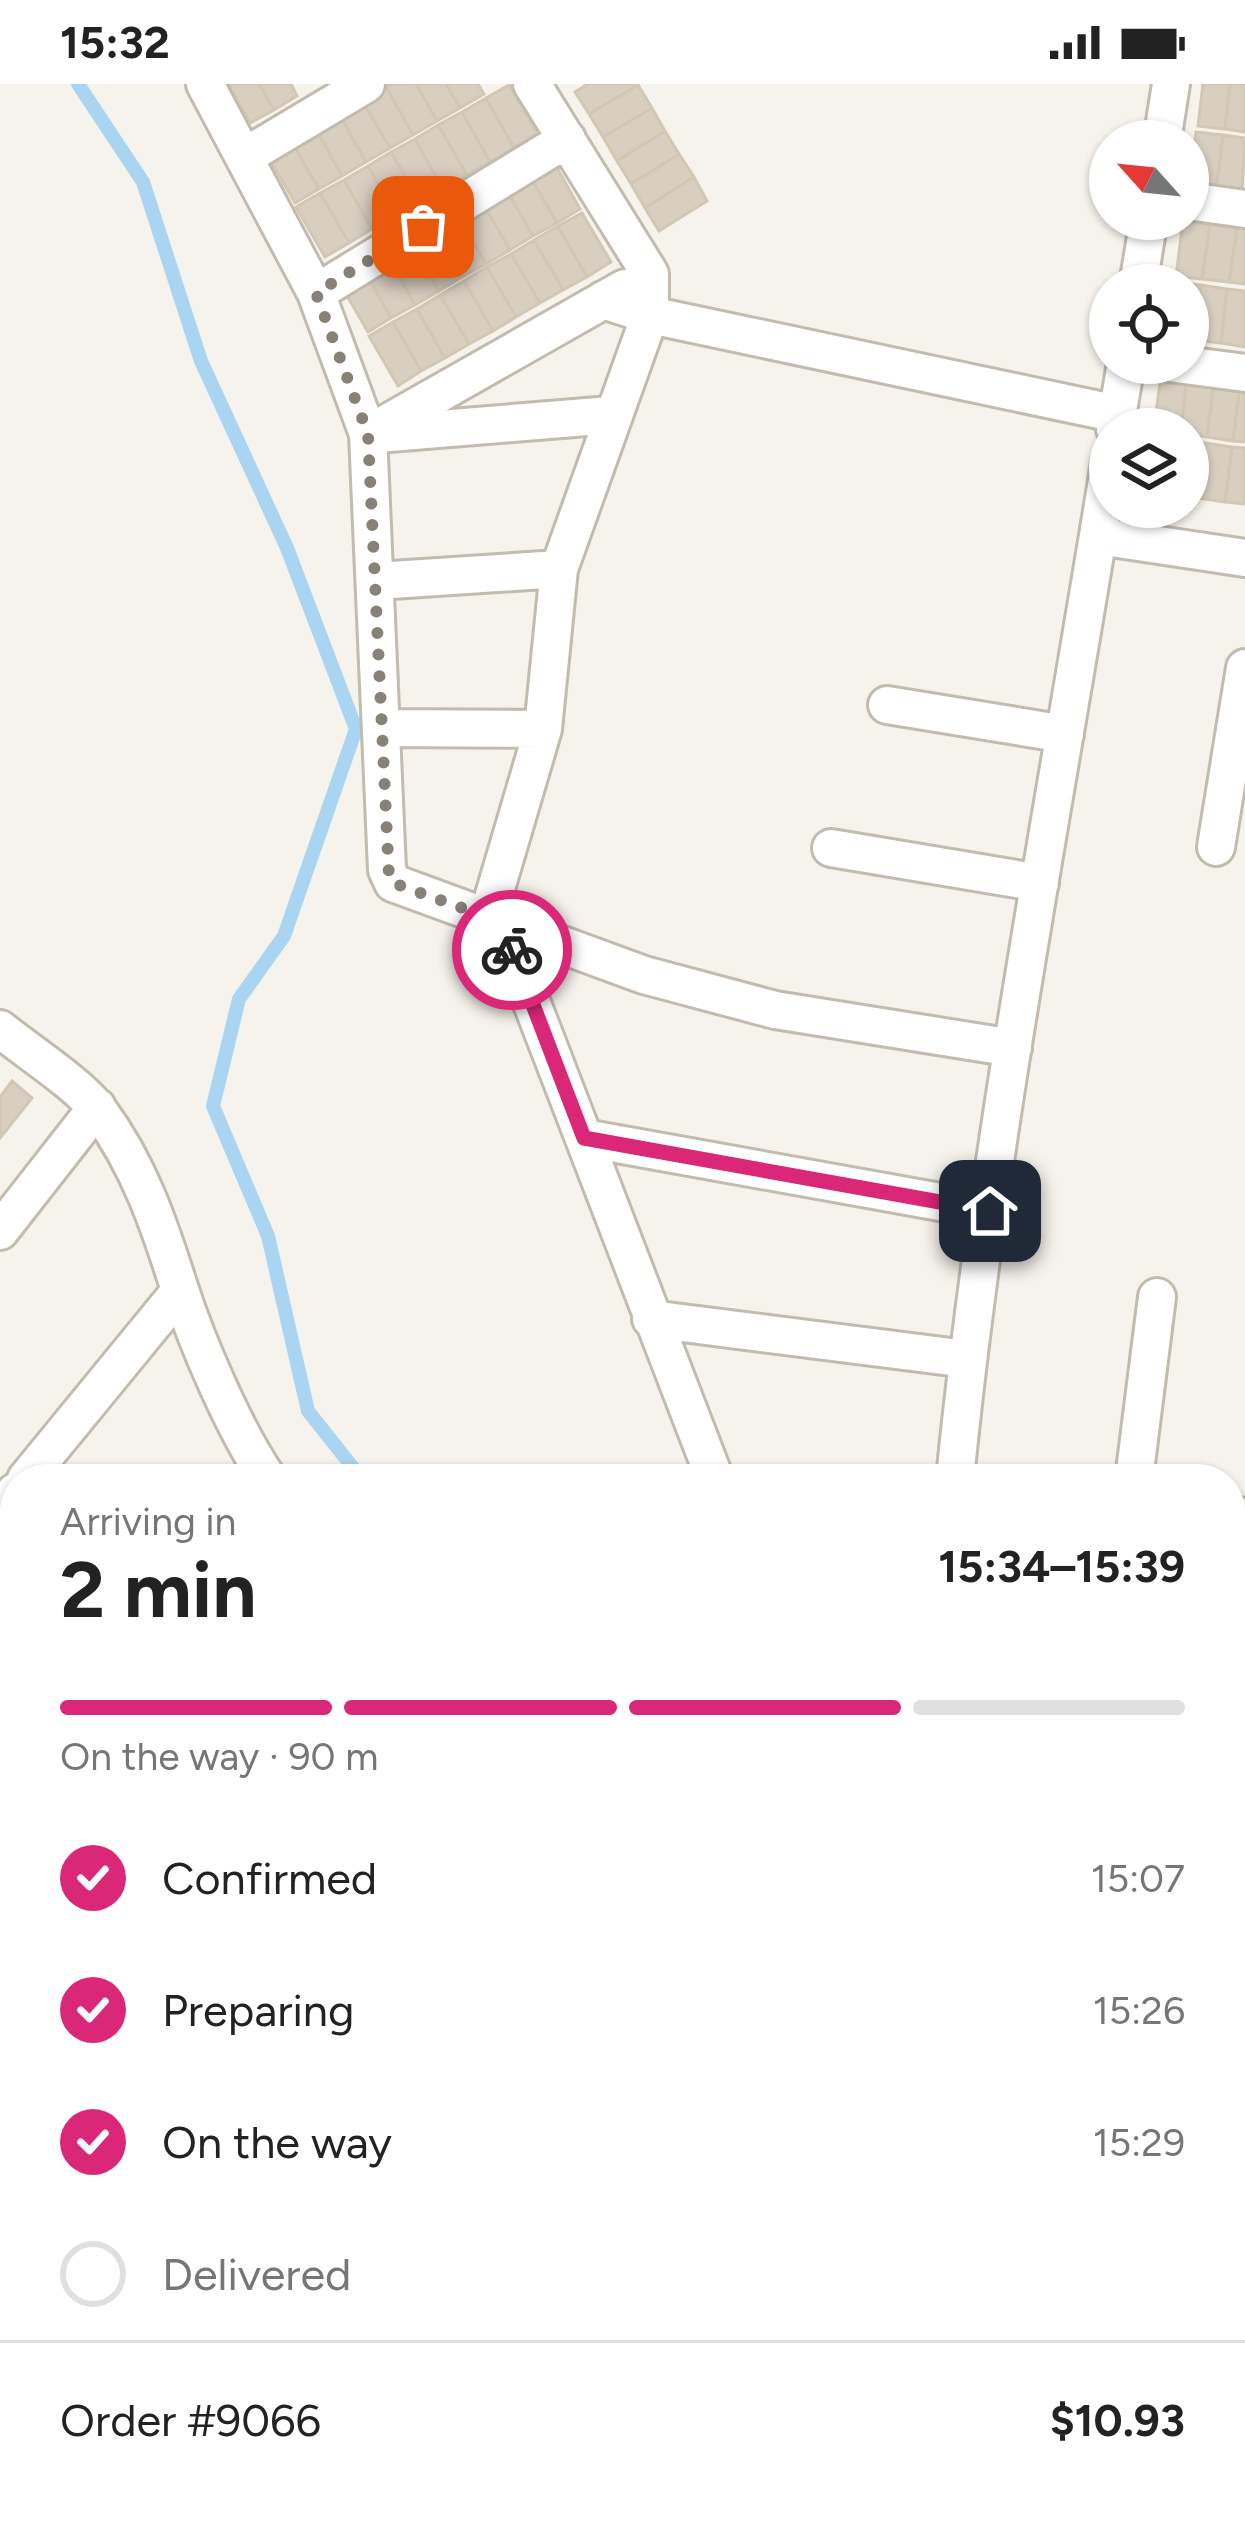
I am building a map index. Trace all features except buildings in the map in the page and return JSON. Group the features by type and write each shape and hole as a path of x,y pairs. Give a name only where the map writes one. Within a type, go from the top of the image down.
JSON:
{"street":[{"path":"205,84 316,293 368,434 389,877 393,883 644,975 775,1010 1013,1048"},
{"path":"244,157 366,84"},
{"path":"532,84 650,274 650,315 559,569 543,729 494,921 584,1138 709,1464"},
{"path":"1165,120 1171,84"},
{"path":"316,293 566,139"},
{"path":"1209,204 1245,209"},
{"path":"368,434 650,274"},
{"path":"603,301 1089,415"},
{"path":"1209,369 1245,374"},
{"path":"368,434 611,415"},
{"path":"956,1464 967,1359 1013,1048 1099,528"},
{"path":"1098,536 1245,558"},
{"path":"376,581 559,569"},
{"path":"1216,847 1245,668"},
{"path":"887,705 1065,734"},
{"path":"381,728 543,729"},
{"path":"831,848 1040,883"},
{"path":"0,1029 97,1107 141,1178 180,1291 258,1464"},
{"path":"0,1231 97,1107"},
{"path":"584,1138 990,1211"},
{"path":"38,1464 180,1291"},
{"path":"1136,1464 1157,1297"},
{"path":"651,1318 967,1359"}],"waterway":[{"path":"78,84 143,182 201,361 287,548 356,729 284,936 239,999 213,1106 268,1236 308,1411 350,1464"}],"way so far":[{"path":"423,227 316,293 368,434 387,870 393,883 501,922 512,950"}],"route":[{"path":"512,950 584,1138 990,1211"}]}
